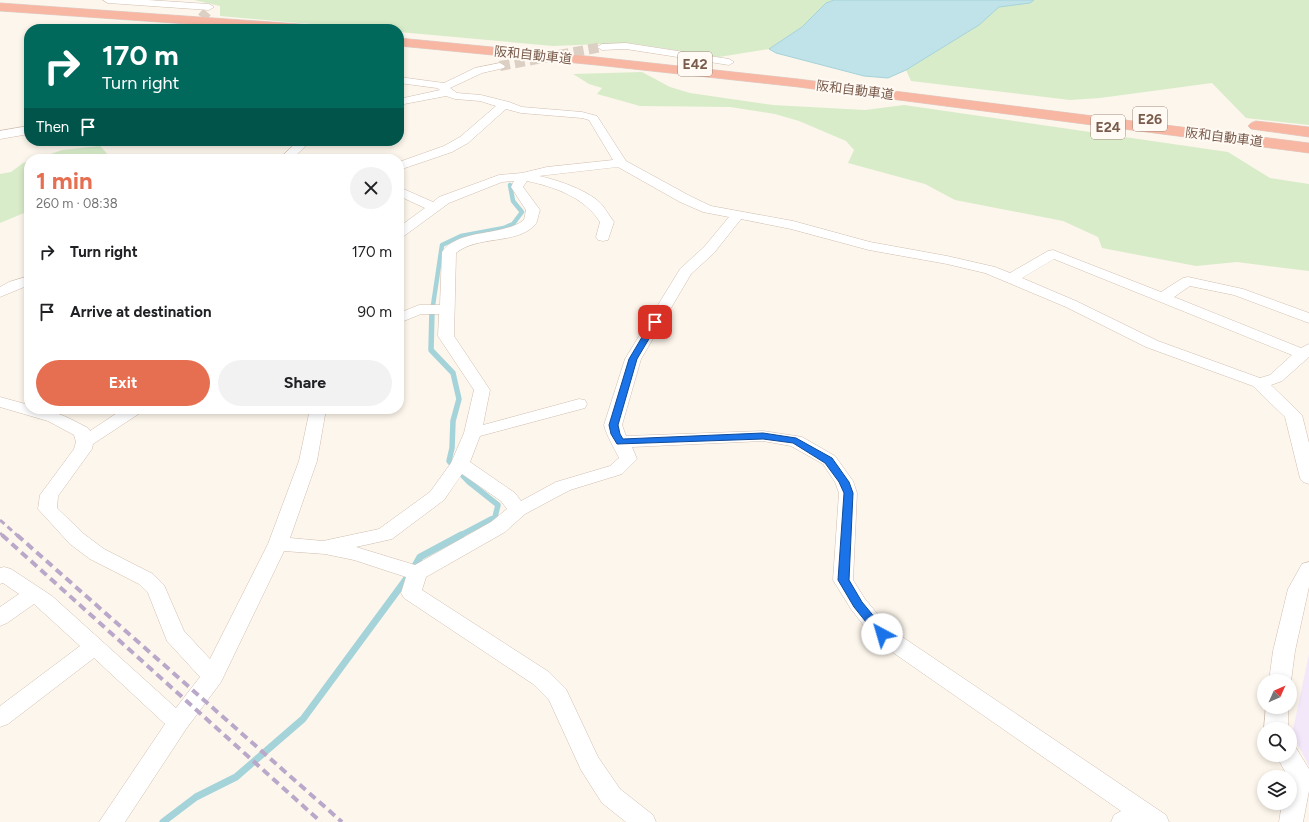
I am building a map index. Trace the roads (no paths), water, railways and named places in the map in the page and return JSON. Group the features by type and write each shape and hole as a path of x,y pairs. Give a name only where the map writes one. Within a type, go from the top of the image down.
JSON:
{"highway":[{"path":"0,7 243,24"},
{"path":"0,12 169,24"},
{"name":"阪和自動車道","path":"404,36 701,65 990,98 1309,140"},
{"name":"阪和自動車道","path":"404,43 697,72 907,96 1309,148"},
{"name":"E24","path":"907,96 1309,158"},
{"name":"E24","path":"990,98 1184,118"},
{"path":"1239,124 1309,132"}],"street":[{"path":"108,0 206,6"},
{"path":"602,47 626,46 729,62"},
{"path":"404,101 446,89 479,70 500,66"},
{"path":"404,81 446,89 455,96 480,98 505,104 521,110 547,114 582,115 593,118 621,163 629,169 685,199 708,209 792,225 869,246 990,270 1071,304 1152,344 1259,383 1292,415 1309,478"},
{"path":"404,164 448,149 464,140 505,104"},
{"path":"0,135 24,131"},
{"path":"291,154 299,146"},
{"path":"323,548 385,534 437,496 460,464 473,433 482,390 446,336 449,252 456,245 466,241 517,230 530,222 533,210 517,187 523,177 548,171 621,163"},
{"path":"404,229 444,200 500,179 523,177 549,182 580,195 598,208 607,222 603,237"},
{"path":"404,194 434,207"},
{"path":"644,822 611,796 589,763 558,695 541,678 411,593 417,573 498,527 518,510 563,486 616,470 628,459 621,442 615,434 614,425 633,359 685,272 709,250 737,214"},
{"path":"1012,278 1053,254 1306,352 1276,378 1259,383"},
{"path":"1164,297 1188,281 1238,292 1309,318"},
{"path":"0,293 14,285 24,282"},
{"path":"404,316 419,310 447,309"},
{"path":"0,402 24,409"},
{"path":"473,433 579,404"},
{"path":"43,414 54,417 82,432 85,442 84,449 62,481 49,495 47,509 77,539 96,554 146,579 157,590 175,635 213,676"},
{"path":"85,442 127,414"},
{"path":"111,822 178,723 213,676 278,544 308,461 317,414"},
{"path":"621,442 763,436 796,441 829,460 844,482 848,493 843,580 858,604 882,634 1140,818"},
{"path":"460,464 508,497 518,510"},
{"path":"278,544 323,548 356,554 417,573"},
{"path":"1281,674 1284,652 1298,589 1309,569"},
{"path":"0,577 4,574 45,601 178,723"},
{"path":"0,618 34,593"},
{"path":"0,718 95,646"},
{"path":"1291,822 1300,775 1292,762"}],"water":[{"path":"834,0 1034,0 1030,3 999,7 979,25 906,70 888,78 864,76 776,53 769,49 802,27 826,3"}],"waterway":[{"path":"432,312 442,245 461,236 504,228 513,224 522,212 513,201 510,185"},
{"path":"432,311 431,350 453,373 459,399 453,421 452,448 449,461 469,482 498,505 495,517 459,536"},
{"path":"412,571 420,557 461,535"},
{"path":"163,822 196,797 236,777 303,719 407,578"}],"tunnel":[{"path":"196,24 207,12"},
{"path":"500,66 602,47"}],"railway":[{"path":"0,520 18,536"},
{"path":"2,535 321,822"},
{"path":"17,535 342,822"}]}
